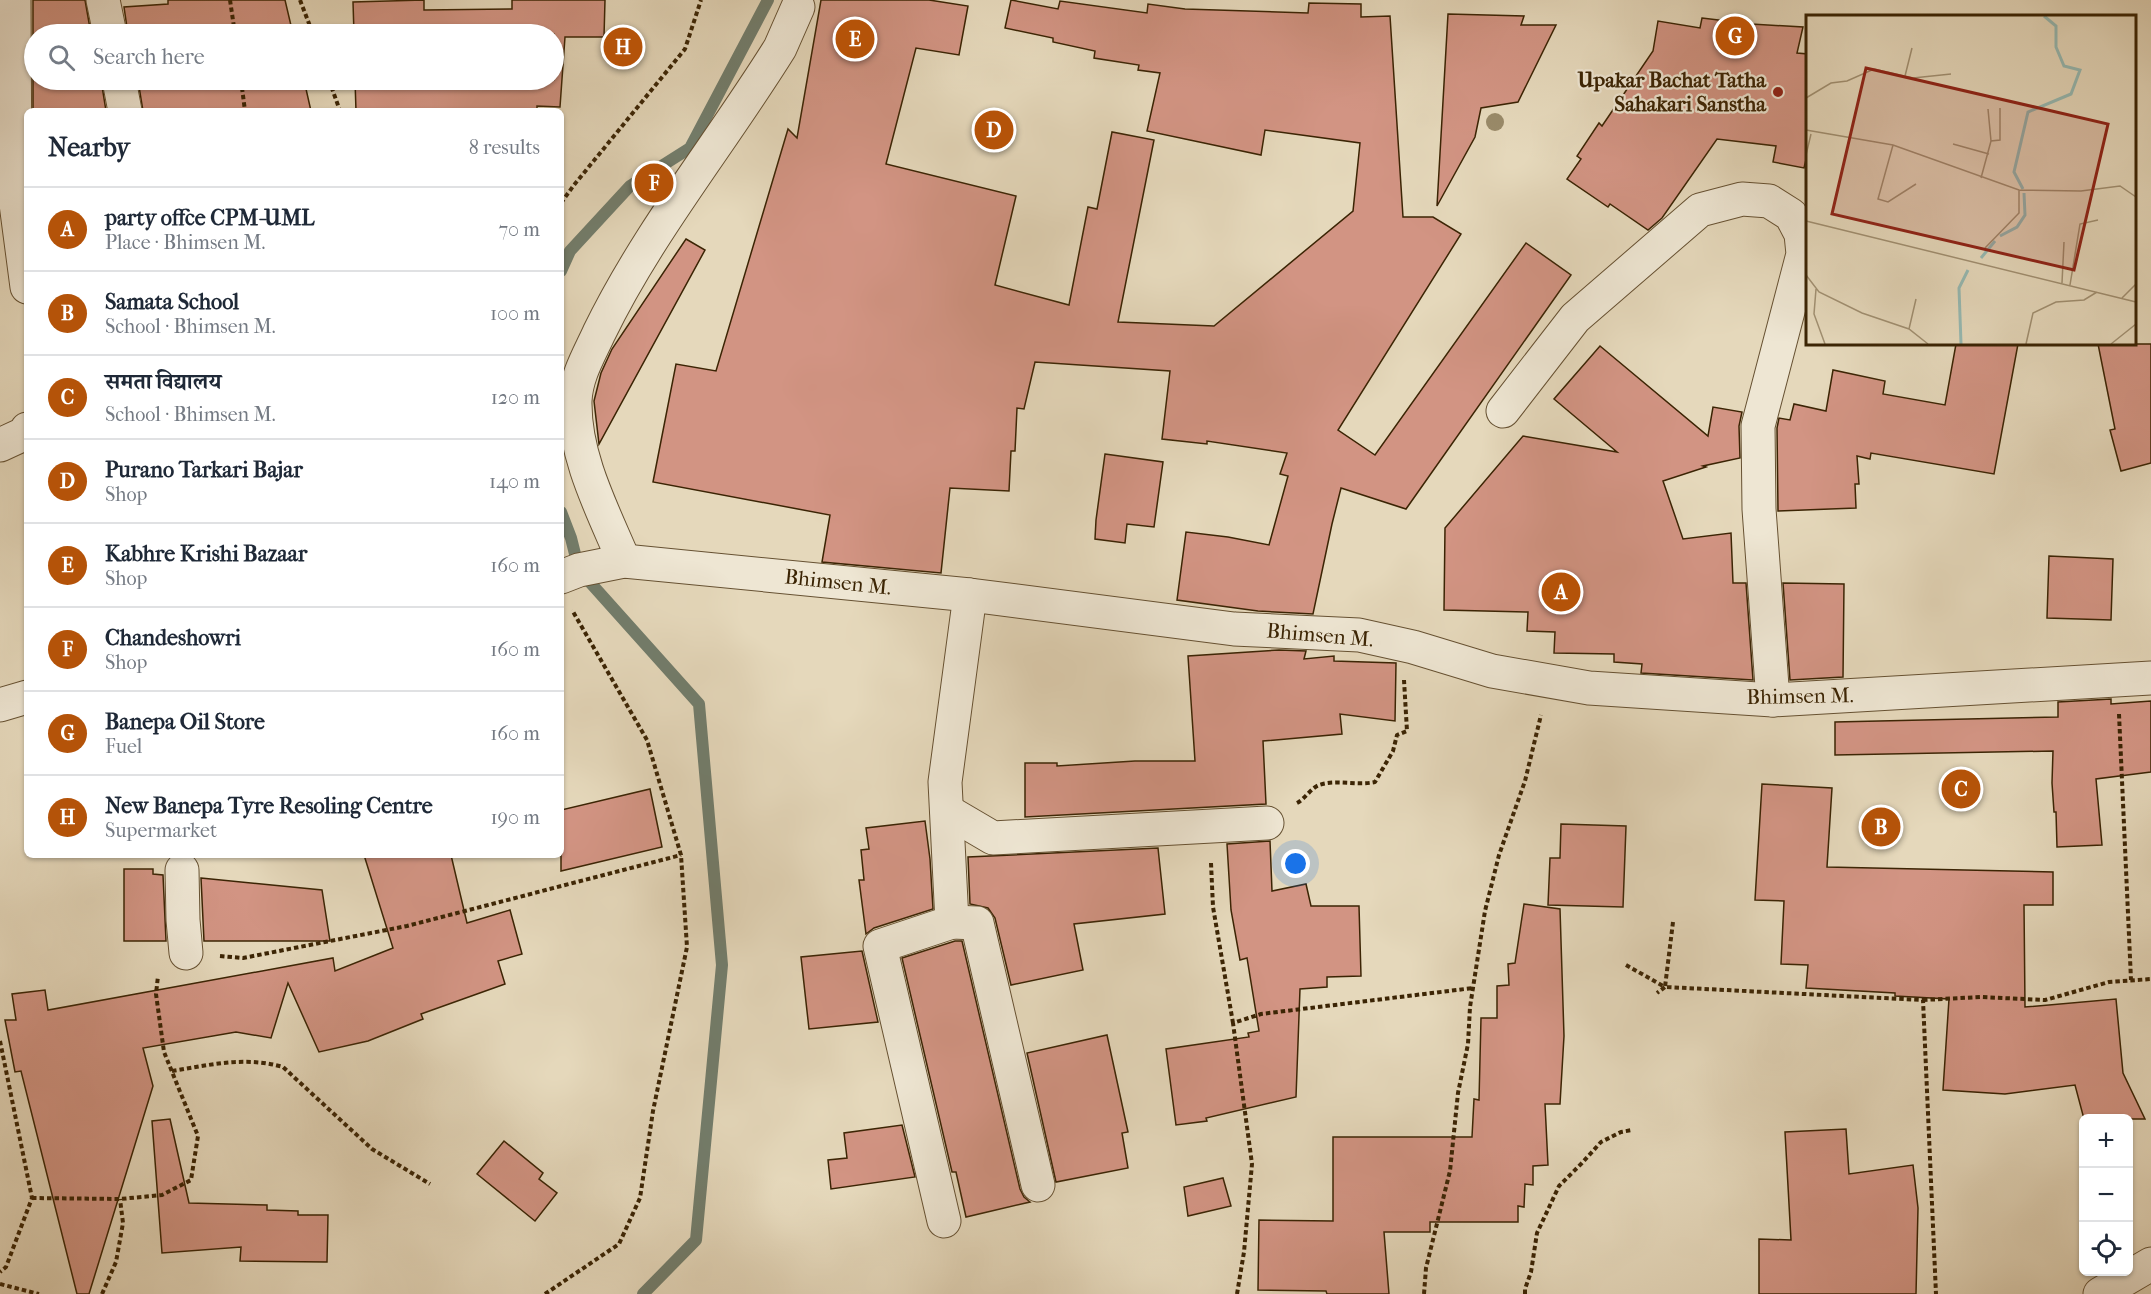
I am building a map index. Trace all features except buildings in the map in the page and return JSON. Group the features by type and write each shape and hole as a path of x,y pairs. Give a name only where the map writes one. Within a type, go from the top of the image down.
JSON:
{"street":[{"path":"14,0 15,196 24,264"},
{"path":"104,0 108,24"},
{"path":"624,561 592,486 576,430 575,399 581,371 615,300 771,64 798,7"},
{"path":"121,90 124,108"},
{"path":"1503,411 1575,318 1700,210 1742,199 1769,201 1791,215 1801,234 1803,254 1758,426 1759,509 1773,700"},
{"path":"0,445 24,434"},
{"name":"Bhimsen M.","path":"564,589 579,570 624,561 970,595 1234,629 1359,634 1413,647 1492,671 1522,675 1548,682 1588,688 1773,700 2151,678"},
{"path":"952,922 945,782 970,595"},
{"path":"0,705 24,698"},
{"path":"947,811 993,838 1263,823"},
{"path":"182,870 186,953"},
{"path":"944,1221 880,946 952,922 977,923 1038,1185"},
{"path":"2100,1294 2151,1264"}],"path":[{"path":"230,0 234,24"},
{"path":"300,0 309,24"},
{"path":"564,199 685,49 701,0"},
{"path":"242,90 245,108"},
{"path":"333,90 339,108"},
{"path":"545,1294 619,1244 640,1198 653,1111 687,947 681,855 647,740 564,589"},
{"path":"1263,823 1303,800 1315,786 1332,782 1365,784 1376,782 1393,751 1397,735 1407,730 1404,681 1413,647"},
{"path":"2118,681 2131,980"},
{"path":"1424,1294 1426,1268 1450,1171 1458,1093 1468,1044 1473,988 1485,911 1499,855 1525,781 1548,682"},
{"path":"1209,826 1213,907 1233,1023 1252,1164 1245,1252 1237,1294"},
{"path":"32,1198 120,1199 162,1195 190,1180 198,1136 164,1052 156,994 160,951 243,958 407,926 681,855"},
{"path":"1657,993 1665,987 1673,922"},
{"path":"1626,965 1665,987 1923,1000 1982,997 2045,1000 2109,982 2151,979"},
{"path":"1233,1023 1261,1014 1473,988"},
{"path":"1923,1000 1936,1294"},
{"path":"0,1041 32,1198 6,1267 0,1272"},
{"path":"172,1071 239,1060 265,1062 283,1067 372,1149 430,1184"},
{"path":"1525,1294 1538,1233 1559,1186 1601,1142 1621,1132 1632,1130"},
{"path":"102,1294 116,1262 123,1223 120,1199"},
{"path":"0,1284 39,1294"}],"waterway":[{"path":"564,264 570,251 630,186 690,148 768,0"},
{"path":"564,520 579,570 699,704 722,965 696,1240 643,1294"}],"place":[{"name":"Banepa Oil Store","path":"1735,36"},
{"name":"Kabhre Krishi Bazaar","path":"855,39"},
{"name":"New Banepa Tyre Resoling Centre","path":"623,47"},
{"name":"Upakar Bachat Tatha Sahakari Sanstha","path":"1778,92"},
{"name":"Purano Tarkari Bajar","path":"994,130"},
{"name":"Chandeshowri","path":"654,183"},
{"name":"party offce CPM-UML","path":"1561,592"},
{"name":"समता विद्यालय","path":"1961,789"},
{"name":"Samata School","path":"1881,827"}]}
